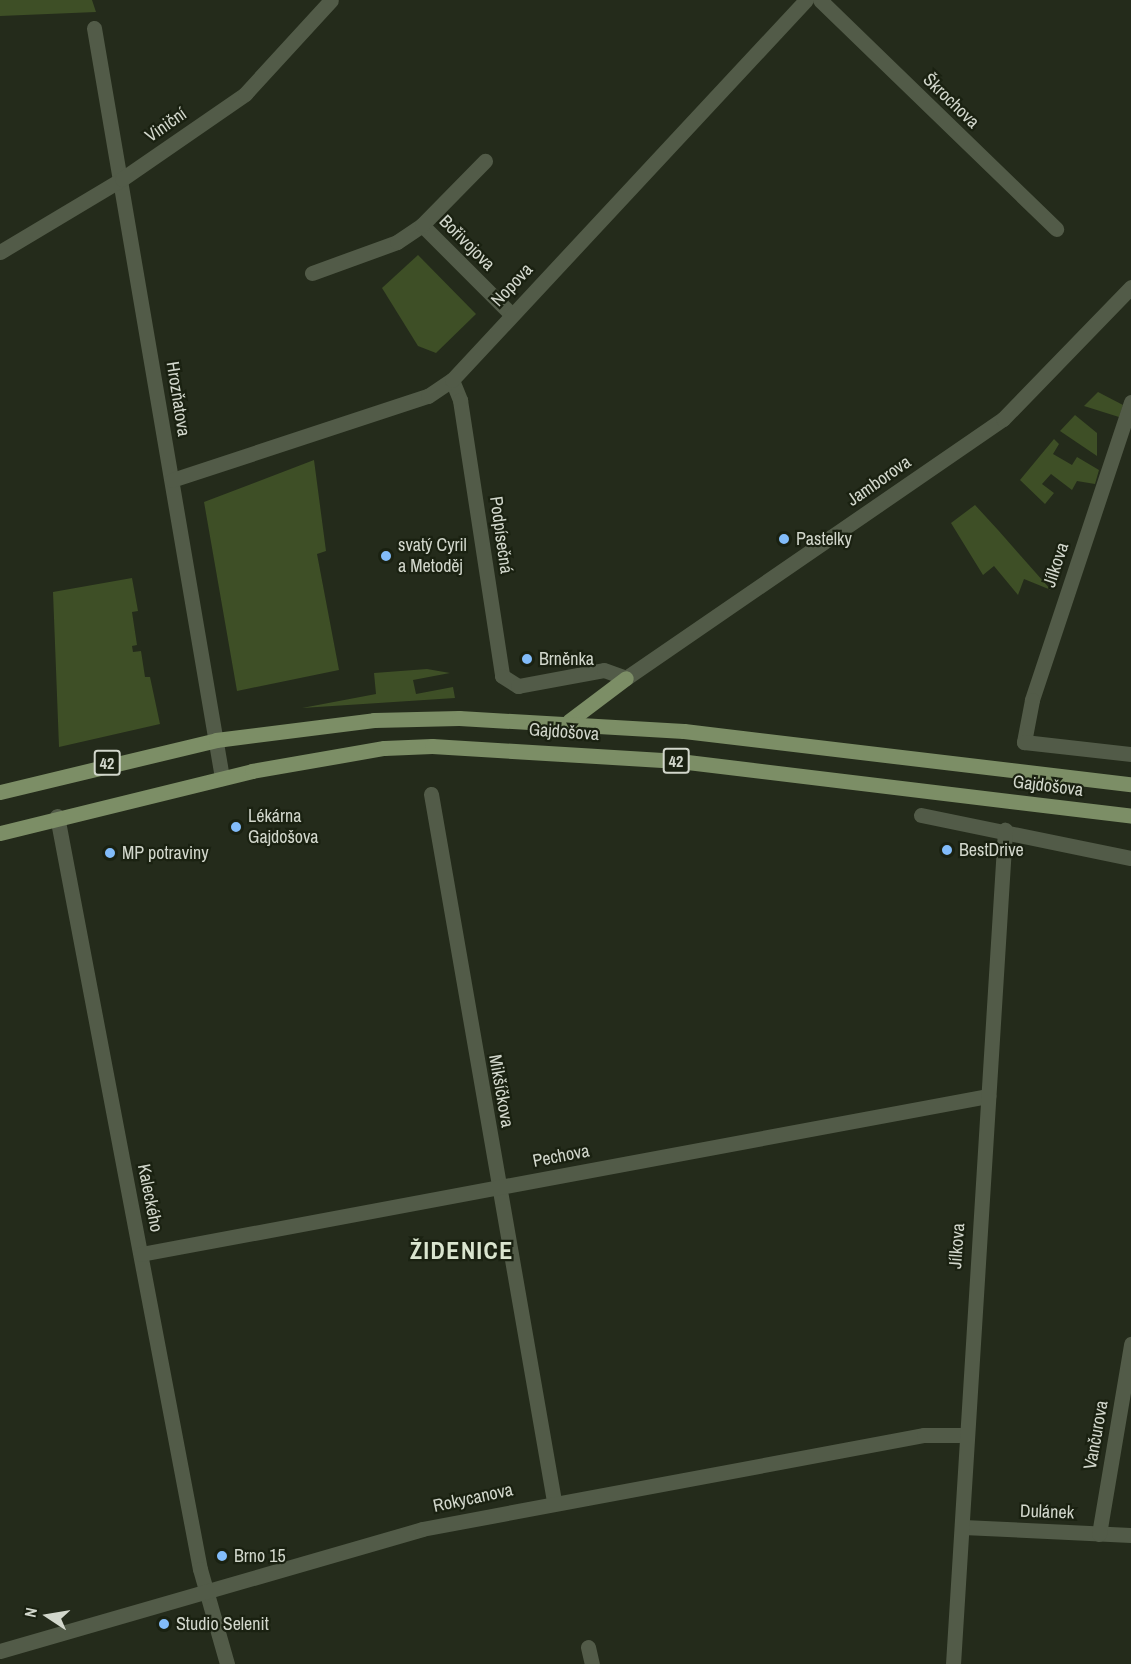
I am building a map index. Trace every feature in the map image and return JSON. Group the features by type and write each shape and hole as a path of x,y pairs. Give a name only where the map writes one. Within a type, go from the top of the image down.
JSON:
{"main road":[{"path":"569,721 626,678"},
{"name":"Gajdošova","path":"0,792 216,740 374,720 569,721 1131,784"},
{"name":"Gajdošova","path":"0,833 57,816 222,778 384,748 479,746 679,761 1131,816"}],"street":[{"name":"Viniční","path":"0,252 122,179 245,94 330,0"},
{"name":"Nopova","path":"172,480 428,396 452,380 511,314 806,0"},
{"name":"Škrochova","path":"820,0 1056,229"},
{"name":"Hrozňatova","path":"94,28 122,179 222,778"},
{"name":"Bořivojova","path":"312,273 377,251 422,225 485,161"},
{"name":"Bořivojova","path":"422,225 511,314"},
{"name":"Jamborova","path":"626,678 1003,419 1131,287"},
{"name":"Podpísečná","path":"452,380 462,410 502,676 518,686 604,670 626,678"},
{"name":"Jílkova","path":"1131,402 1032,700 1024,742 1131,754"},
{"name":"Mikšíčkova","path":"431,794 497,1187 554,1501"},
{"path":"921,815 1005,830 1131,858"},
{"name":"Kaleckého","path":"57,816 205,1588 227,1664"},
{"name":"Jílkova","path":"953,1664 1005,830"},
{"name":"Pechova","path":"141,1254 988,1096"},
{"name":"Vančurova","path":"1099,1534 1131,1344"},
{"name":"Rokycanova","path":"0,1651 205,1588 422,1529 554,1501 924,1435 966,1435"},
{"name":"Dulánek","path":"963,1527 1131,1535"},
{"path":"588,1647 592,1664"}],"green space":[{"path":"0,0 92,0 96,12 0,16"},
{"path":"418,255 476,314 436,353 418,346 382,288"},
{"path":"1098,392 1123,405 1119,417 1084,406"},
{"path":"1075,415 1097,433 1097,456 1060,431"},
{"path":"1054,439 1059,444 1053,454 1072,465 1077,457 1099,470 1095,484 1077,481 1072,490 1051,474 1042,484 1054,493 1045,504 1020,480"},
{"path":"314,460 326,551 317,554 339,670 237,691 204,502"},
{"path":"975,505 1051,590 1024,579 1018,595 994,566 983,575 951,523"},
{"path":"132,578 138,611 132,612 137,645 132,646 133,652 141,651 145,677 150,677 160,724 59,747 53,592"},
{"path":"427,669 450,673 413,680 416,694 453,687 455,698 302,708 376,694 374,673"}],"place":[{"name":"Pastelky","path":"784,539"},
{"name":"svatý Cyril a Metoděj","path":"386,556"},
{"name":"Brněnka","path":"527,659"},
{"name":"Lékárna Gajdošova","path":"236,827"},
{"name":"BestDrive","path":"947,850"},
{"name":"MP potraviny","path":"110,853"},
{"name":"Brno 15","path":"222,1556"},
{"name":"Studio Selenit","path":"164,1624"}],"district":[{"name":"ŽIDENICE","path":"462,1251"}]}
